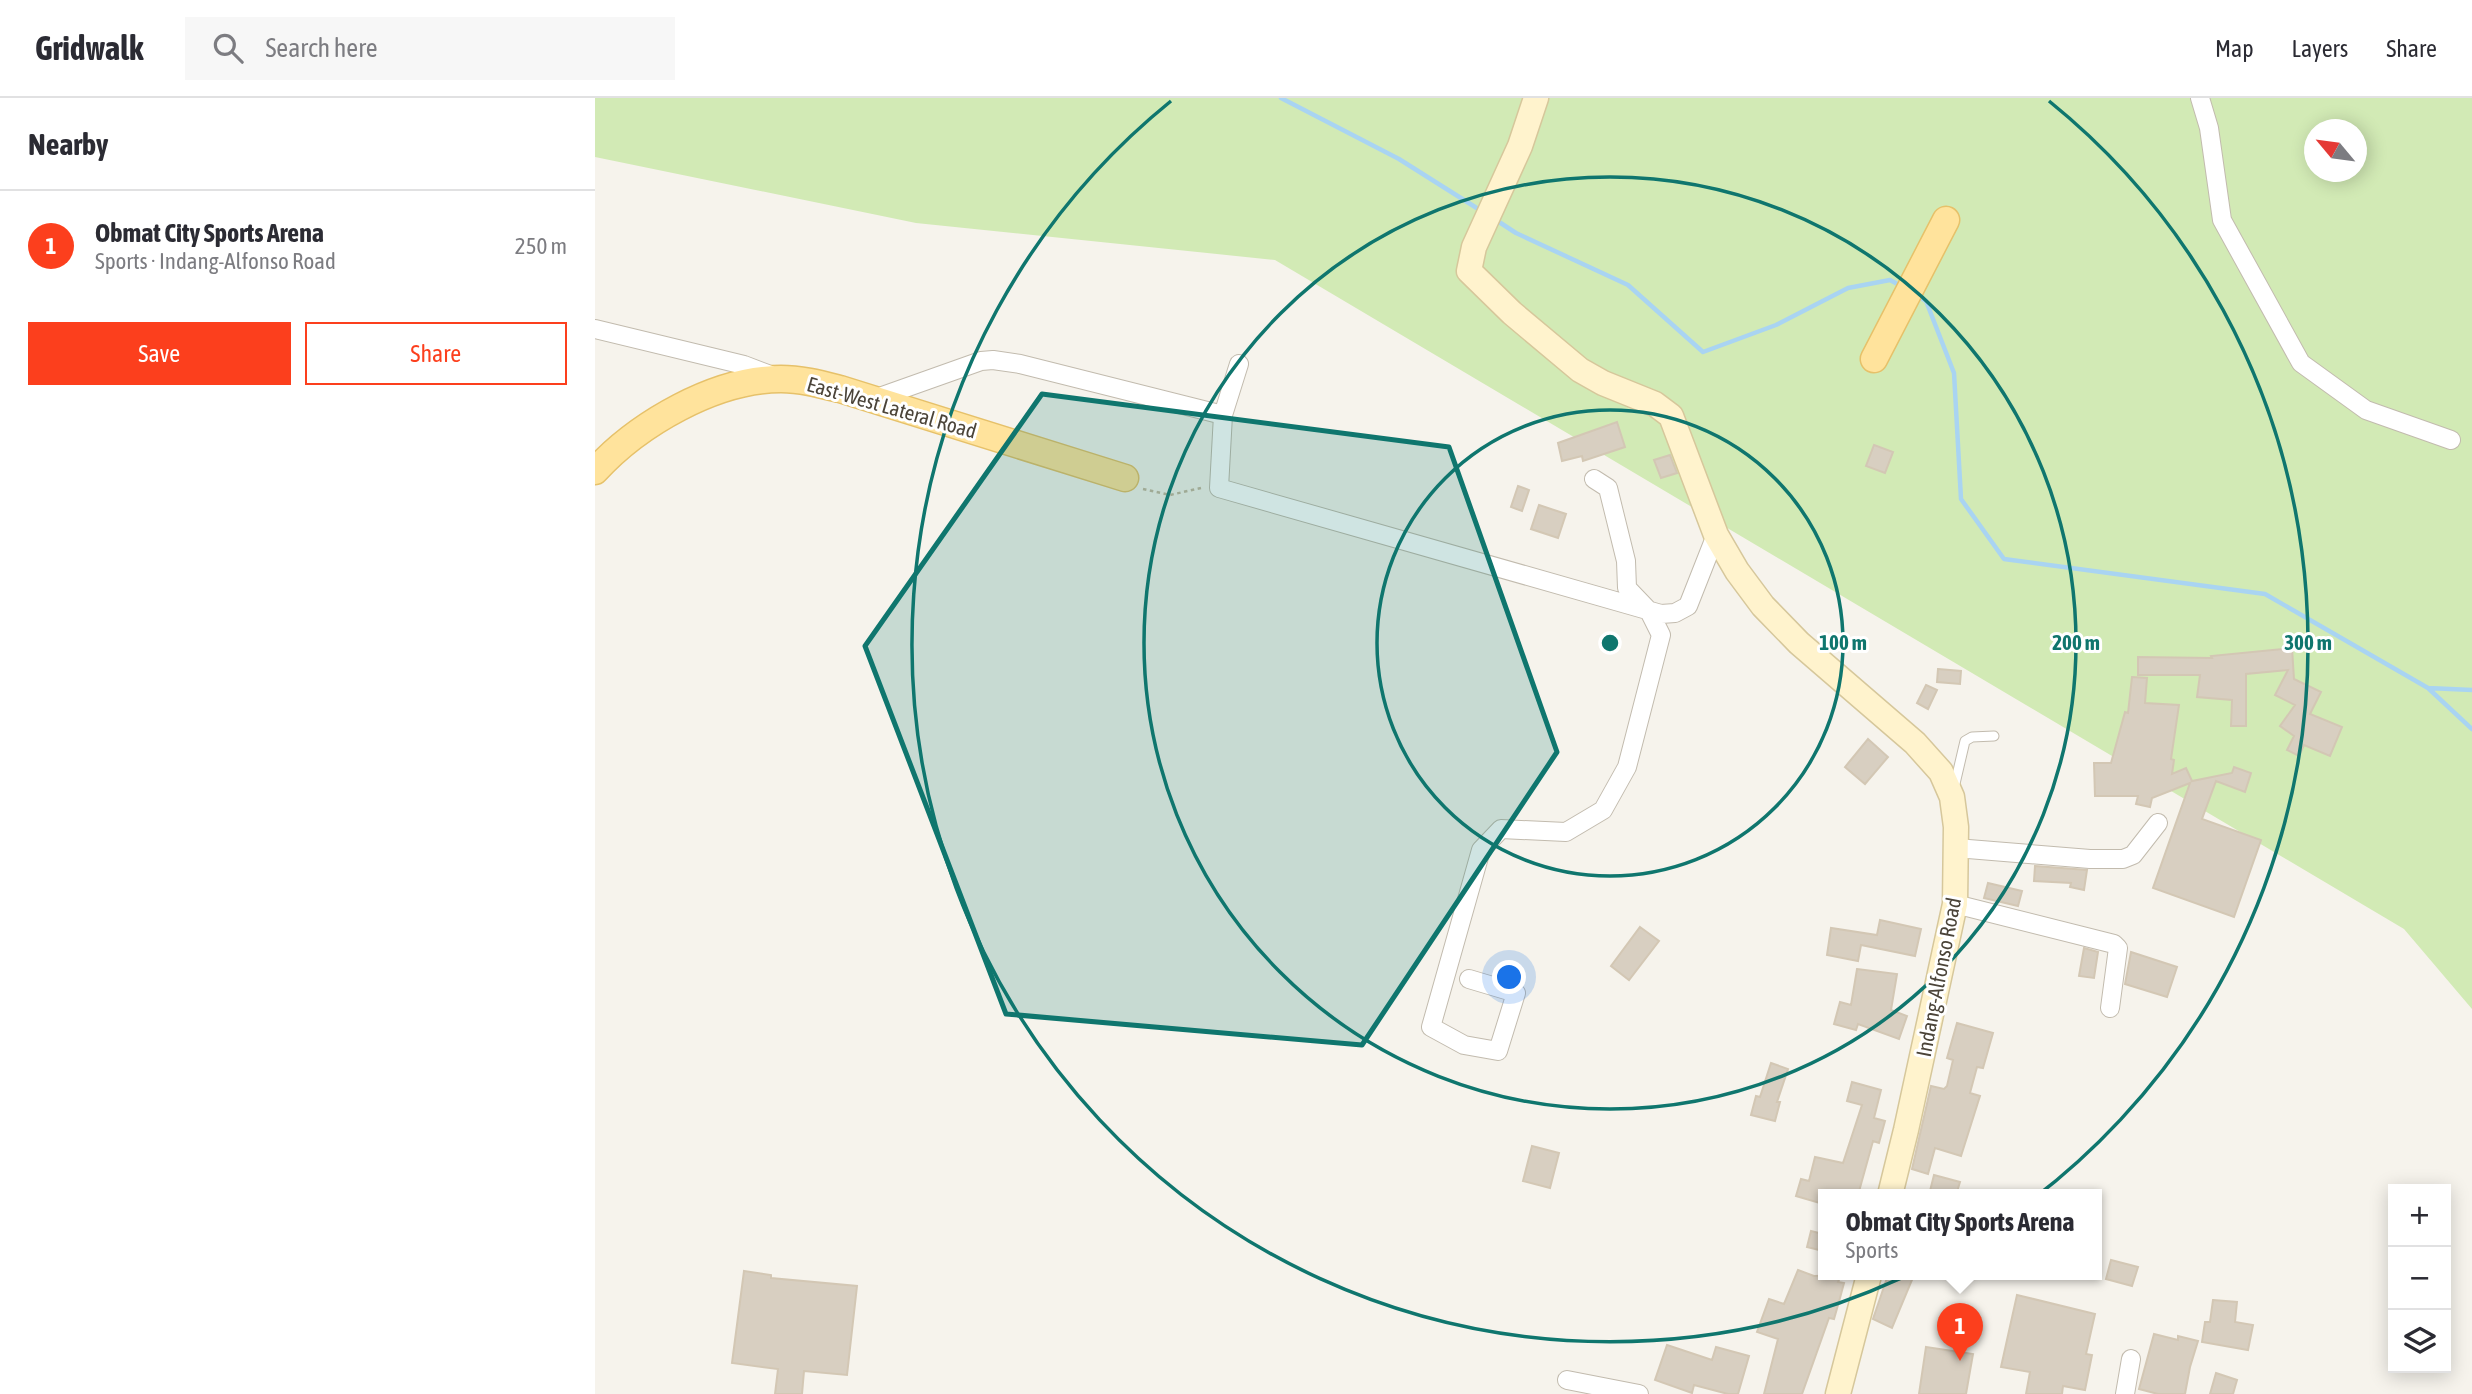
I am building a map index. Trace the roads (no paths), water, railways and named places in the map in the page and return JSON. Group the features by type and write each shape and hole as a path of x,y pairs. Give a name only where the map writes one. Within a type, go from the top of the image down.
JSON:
{"main road":[{"name":"Indang-Alfonso Road","path":"1536,98 1520,146 1473,247 1469,271 1513,313 1590,377 1655,404 1671,416 1716,535 1737,572 1763,606 1799,643 1915,743 1941,772 1952,797 1956,848 1955,904 1891,1189"},
{"path":"1874,359 1947,220"},
{"name":"East-West Lateral Road","path":"595,471 634,433 668,413 721,391 754,381 779,379 820,384 874,399 1125,478"},
{"path":"1839,1394 1868,1280"}],"street":[{"path":"2200,98 2209,128 2222,220 2301,363 2366,410 2451,440"},
{"path":"595,329 744,365 779,379"},
{"path":"874,399 970,364 993,360 1020,364 1223,415"},
{"path":"1239,365 1223,415 1219,488 1649,611 1668,614 1682,611 1688,606 1716,535"},
{"path":"1469,979 1516,993 1498,1051 1464,1045 1431,1027 1481,850 1501,829 1566,832 1603,810 1627,766 1661,635 1649,611 1627,588 1626,561 1608,488 1594,479"},
{"path":"1956,848 2090,859 2123,859 2133,855 2158,823"},
{"path":"1955,904 2114,944 2118,948 2118,957 2110,1008"},
{"path":"2125,1394 2131,1359"},
{"path":"1567,1380 1640,1394"}],"lane":[{"path":"1952,797 1965,741 1972,737 1994,736"}],"waterway":[{"path":"1281,98 1399,159 1483,212"},
{"path":"1496,220 1516,233 1628,285 1703,352 1776,325 1848,288 1890,280 1903,287"},
{"path":"1916,295 1926,301 1954,373 1961,499 2004,559 2265,594 2428,688 2472,729"},
{"path":"2428,688 2472,690"}],"place":[{"name":"Obmat City Sports Arena","path":"1960,1361"}]}
